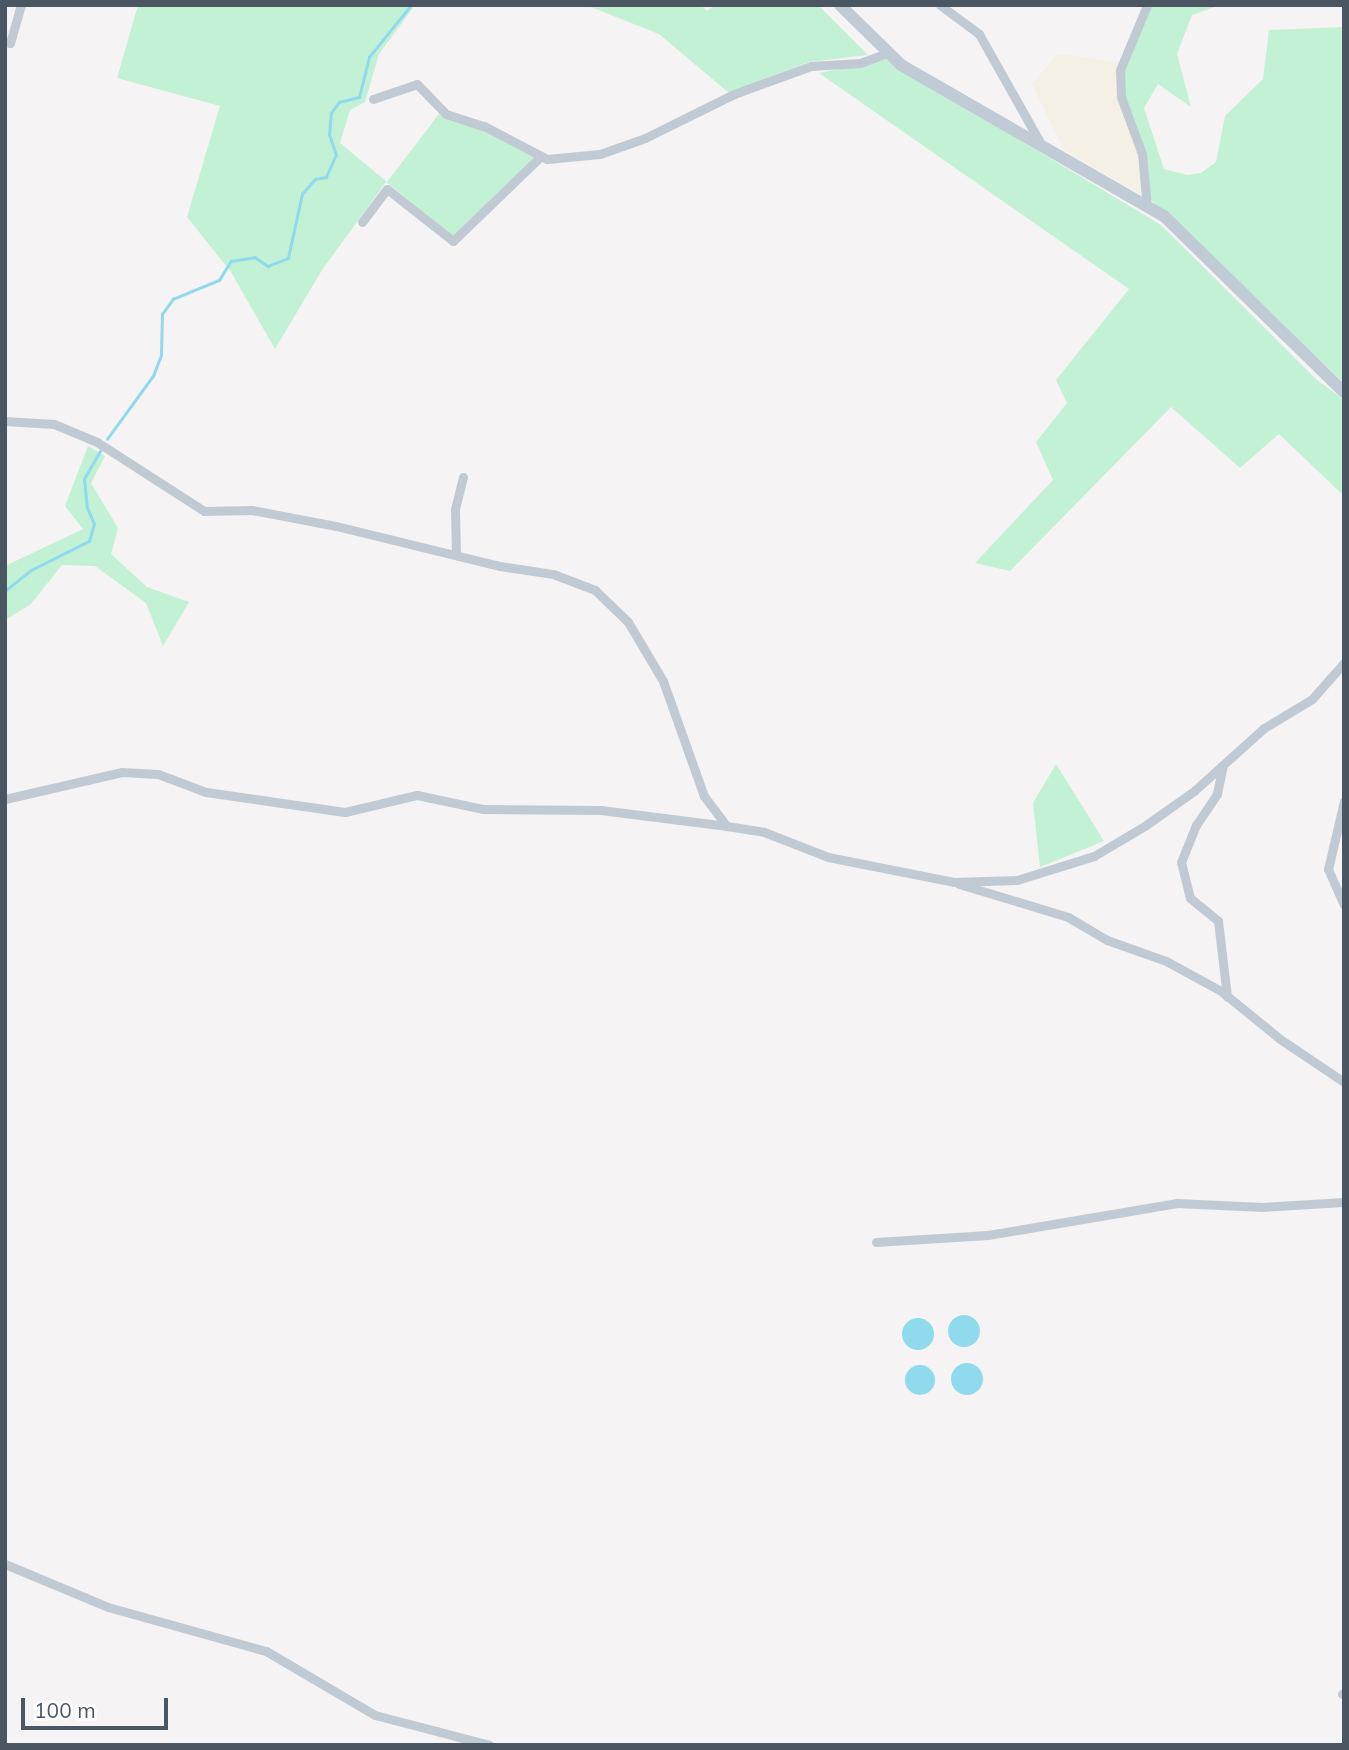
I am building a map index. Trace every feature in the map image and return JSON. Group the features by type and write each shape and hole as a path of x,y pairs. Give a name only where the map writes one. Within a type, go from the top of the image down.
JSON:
{"street":[{"path":"5,42 10,43 21,5"},
{"path":"839,5 887,53 1043,148 1164,216 1318,372 1344,392"},
{"path":"940,5 979,34 1043,148"},
{"path":"1147,5 1120,70 1121,97 1142,154 1147,207"},
{"path":"373,99 389,90 417,85 446,114 484,126 541,156 600,154 645,138 734,94 811,66 860,63 887,53"},
{"path":"362,222 387,188 453,241 541,156"},
{"path":"5,421 54,425 97,442 204,512 252,510 553,574 595,590 628,622 663,681 704,796 727,826"},
{"path":"456,554 455,509 463,477"},
{"path":"954,883 1017,880 1094,856 1194,791 1264,727 1312,699 1344,663"},
{"path":"1223,765 1217,794 1196,825 1181,862 1189,898 1218,921 1227,996"},
{"path":"5,799 122,772 158,774 206,792 345,812 417,795 482,809 601,810 764,832 828,858 954,883 1068,917 1107,940 1166,961 1227,996 1344,1082"},
{"path":"1344,801 1328,869 1344,905"},
{"path":"876,1242 988,1235 1177,1203 1262,1207 1344,1202"},
{"path":"5,1564 108,1607 266,1651 375,1715 489,1745"}],"green space":[{"path":"138,5 415,5 379,54 365,102 350,110 340,143 387,182 439,114 482,128 536,156 453,236 386,182 322,270 275,349 231,272 187,217 220,106 117,78"},
{"path":"586,5 701,5 707,11 715,5 818,5 868,55 809,62 729,93 659,34"},
{"path":"1151,5 1220,5 1192,15 1177,54 1191,107 1158,84 1144,108 1164,169 1187,175 1201,173 1216,162 1225,116 1263,79 1269,30 1344,27 1344,383 1148,197 1125,97 1124,72"},
{"path":"885,59 1161,225 1317,380 1344,400 1344,496 1279,434 1240,468 1171,407 1010,571 975,563 1053,480 1036,442 1067,403 1056,380 1129,289 819,73"},
{"path":"88,446 105,456 91,483 118,528 111,554 147,587 189,602 163,646 146,603 95,566 62,565 31,604 5,620 5,566 83,529 65,506"},
{"path":"1056,764 1104,841 1040,867 1033,803"}],"sand":[{"path":"1058,54 1117,62 1117,93 1140,155 1144,196 1064,150 1032,84"}],"water":[{"path":"964,1315 975,1320 980,1331 975,1342 964,1347 953,1342 948,1331 953,1320"},
{"path":"918,1318 929,1323 934,1334 929,1345 918,1350 907,1345 902,1334 907,1323"},
{"path":"967,1363 978,1368 983,1379 978,1390 967,1395 956,1390 951,1379 956,1368"},
{"path":"920,1365 931,1369 935,1380 931,1391 920,1395 909,1391 905,1380 909,1369"}],"waterway":[{"path":"107,439 153,376 161,355 162,314 173,299 219,280 231,261 255,257 268,266 288,258 302,194 315,179 326,177 336,155 329,135 331,113 339,102 359,97 369,57 411,5"},
{"path":"5,591 31,570 89,541 94,524 87,508 84,479 100,451"}]}
